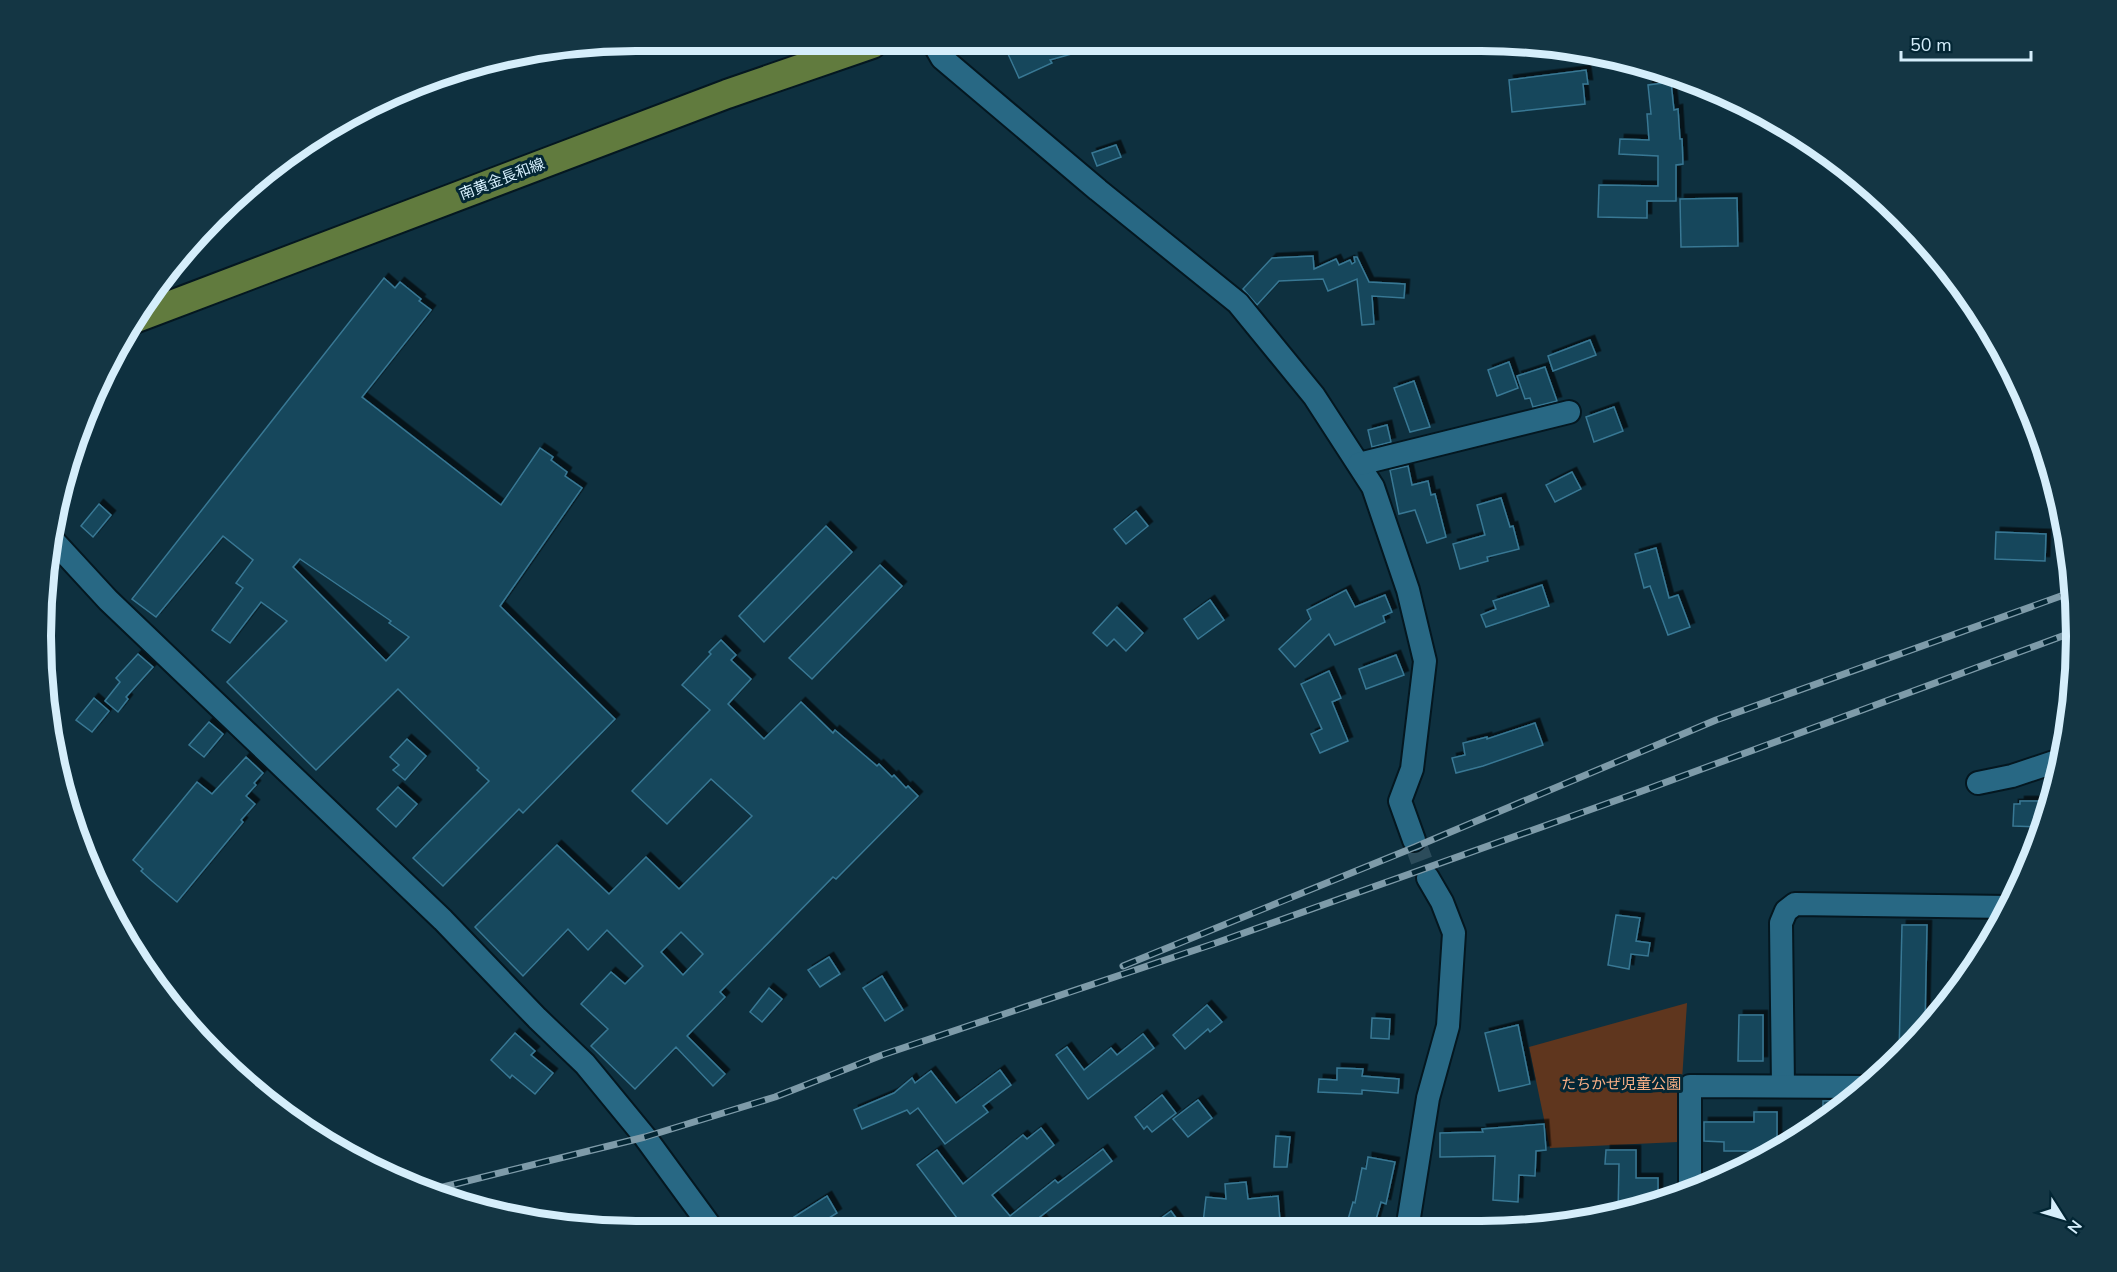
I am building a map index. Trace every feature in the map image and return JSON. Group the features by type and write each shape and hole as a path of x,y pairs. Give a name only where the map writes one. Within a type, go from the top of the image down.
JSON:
{"main road":[{"name":"南黄金長和線","path":"148,314 727,94 852,51"}],"street":[{"path":"938,51 942,58 1098,190 1238,303 1314,396 1373,487 1408,590 1425,661 1412,769 1400,801 1414,840"},
{"path":"1359,464 1569,412"},
{"path":"58,546 108,600 443,920 585,1064 645,1137 706,1221"},
{"path":"1978,783 2012,776 2052,763"},
{"path":"1408,1221 1428,1098 1448,1026 1454,933 1442,902 1428,878"},
{"path":"1783,1086 1780,923 1786,911 1795,904 1999,908"},
{"path":"1690,1182 1690,1086 1853,1087"}],"green space":[{"name":"たちかぜ児童公園","path":"1687,1003 1678,1142 1550,1148 1529,1047"}],"building":[{"path":"1015,51 1082,51 1050,60 1052,63 1019,78 1008,54"},
{"path":"1586,70 1588,84 1583,84 1585,104 1512,112 1509,80"},
{"path":"1671,83 1674,110 1678,109 1683,164 1676,165 1676,201 1647,201 1647,218 1598,217 1599,185 1658,186 1658,156 1619,154 1620,139 1649,140 1647,114 1651,114 1648,85"},
{"path":"1116,145 1121,157 1097,166 1092,153"},
{"path":"1737,198 1738,246 1681,247 1680,199"},
{"path":"1313,256 1314,269 1336,259 1339,265 1350,260 1352,264 1355,262 1354,257 1357,257 1369,282 1405,284 1404,298 1372,296 1374,324 1362,325 1357,279 1328,291 1323,279 1279,281 1257,305 1243,289 1272,258"},
{"path":"384,278 395,288 400,282 431,310 362,397 501,505 540,448 553,457 551,460 567,472 565,476 582,488 500,606 615,719 523,813 519,809 443,886 413,858 489,781 477,770 479,768 398,689 316,770 227,682 287,621 261,602 230,643 212,630 243,588 236,583 253,560 223,536 156,617 132,599","holes":["300,559 391,621 389,623 409,637 386,661 293,567"]},
{"path":"1590,340 1596,355 1553,371 1548,356"},
{"path":"1509,362 1518,388 1497,396 1488,370"},
{"path":"1545,367 1557,401 1533,407 1530,398 1525,399 1517,376"},
{"path":"1414,381 1430,427 1410,432 1394,388"},
{"path":"1614,407 1623,431 1594,442 1586,417"},
{"path":"1387,425 1391,442 1372,447 1368,430"},
{"path":"1408,466 1412,485 1428,481 1431,495 1435,494 1446,537 1427,543 1415,510 1399,514 1390,470"},
{"path":"1572,472 1581,489 1555,502 1546,485"},
{"path":"1501,498 1510,527 1513,526 1519,549 1487,557 1488,561 1460,569 1453,544 1485,535 1477,505"},
{"path":"99,504 111,515 93,537 81,526"},
{"path":"1136,511 1148,526 1126,544 1114,529"},
{"path":"826,526 852,552 764,642 739,616"},
{"path":"1996,532 2046,534 2045,561 1995,559"},
{"path":"1656,548 1669,598 1678,595 1690,627 1668,635 1650,586 1644,588 1635,554"},
{"path":"880,565 902,586 812,679 789,658"},
{"path":"1542,585 1549,606 1486,627 1481,615 1496,609 1493,601"},
{"path":"1346,590 1355,607 1385,595 1392,612 1383,616 1385,622 1335,645 1329,634 1295,667 1279,649 1311,619 1307,610"},
{"path":"1210,600 1224,620 1198,639 1184,619"},
{"path":"1117,607 1143,633 1126,651 1114,639 1107,646 1093,633"},
{"path":"721,640 736,655 731,660 751,679 728,704 764,739 801,702 833,733 835,730 877,766 879,764 892,777 894,775 906,788 908,786 918,796 836,879 833,877 720,992 725,997 687,1036 725,1074 713,1086 676,1047 635,1089 591,1046 608,1029 581,1004 611,972 625,984 643,966 607,930 588,950 568,929 523,976 475,927 557,845 609,894 646,857 679,889 752,816 711,779 667,824 632,791 710,710 682,685 711,654 709,652","holes":["681,932 703,954 683,975 661,952"]},
{"path":"138,654 153,667 126,697 128,699 118,712 105,701 120,682 116,678"},
{"path":"1396,655 1404,675 1366,689 1359,669"},
{"path":"1329,671 1341,698 1332,702 1348,741 1320,753 1311,734 1322,729 1301,684"},
{"path":"94,698 109,711 92,732 76,720"},
{"path":"209,722 223,734 204,757 189,745"},
{"path":"1535,723 1543,745 1456,773 1452,758 1465,755 1463,743 1487,737 1487,739"},
{"path":"407,739 426,756 405,780 393,770 399,765 390,757"},
{"path":"246,757 263,773 246,796 255,804 241,820 243,822 177,902 141,871 143,869 133,860 197,782 212,794"},
{"path":"398,787 417,804 396,827 377,809"},
{"path":"2020,801 2042,801 2034,827 2013,826 2014,804 2020,804"},
{"path":"1616,915 1640,918 1636,941 1650,943 1648,956 1631,954 1629,969 1608,965"},
{"path":"1902,925 1927,925 1925,1017 1899,1045"},
{"path":"829,957 840,974 820,987 808,970"},
{"path":"882,976 903,1010 885,1021 863,988"},
{"path":"769,988 782,999 762,1022 750,1012"},
{"path":"1207,1005 1222,1022 1210,1032 1208,1029 1185,1049 1173,1035"},
{"path":"1739,1015 1763,1015 1763,1061 1738,1061"},
{"path":"1372,1018 1390,1019 1389,1039 1371,1038"},
{"path":"1518,1025 1530,1084 1499,1091 1485,1033"},
{"path":"515,1033 535,1051 531,1055 553,1073 535,1094 512,1075 510,1078 491,1060"},
{"path":"1143,1034 1154,1048 1088,1099 1056,1055 1067,1047 1084,1070 1111,1048 1117,1055"},
{"path":"1337,1068 1363,1069 1362,1076 1399,1079 1398,1093 1362,1090 1362,1094 1318,1092 1319,1079 1337,1080"},
{"path":"1000,1070 1011,1085 983,1106 988,1112 945,1144 918,1108 910,1114 907,1110 862,1129 854,1110 894,1093 912,1078 915,1083 931,1071 956,1103"},
{"path":"1162,1095 1176,1113 1152,1132 1147,1126 1144,1129 1135,1117"},
{"path":"1198,1100 1212,1118 1188,1137 1173,1119"},
{"path":"1823,1101 1836,1101 1823,1110"},
{"path":"1754,1112 1777,1112 1777,1137 1783,1137 1754,1154 1754,1151 1724,1151 1724,1142 1704,1141 1704,1122 1754,1122"},
{"path":"1544,1124 1546,1150 1536,1151 1535,1176 1519,1175 1518,1202 1493,1200 1495,1156 1440,1157 1440,1133 1483,1132 1482,1129"},
{"path":"1041,1128 1054,1145 992,1195 1010,1216 1055,1180 1058,1183 1103,1149 1112,1161 1040,1217 1043,1221 959,1221 917,1165 937,1150 963,1184 1023,1135 1027,1139"},
{"path":"1276,1136 1290,1137 1287,1167 1274,1167"},
{"path":"1606,1150 1636,1150 1636,1178 1658,1178 1658,1193 1618,1204 1619,1164 1605,1164"},
{"path":"1368,1157 1395,1162 1386,1204 1381,1202 1376,1221 1348,1221 1353,1202 1355,1203 1362,1168 1366,1169"},
{"path":"1246,1182 1248,1199 1278,1196 1280,1221 1203,1221 1206,1197 1226,1199 1225,1184"},
{"path":"827,1196 837,1213 824,1221 796,1221 794,1217"},
{"path":"1171,1211 1178,1221 1157,1221"}],"tunnel":[{"path":"1414,840 1428,878"}],"railway":[{"path":"1123,966 1415,847 1716,720 2065,595"},
{"path":"441,1187 645,1137 775,1097 882,1055 1213,944 1634,794 2066,635"}]}
